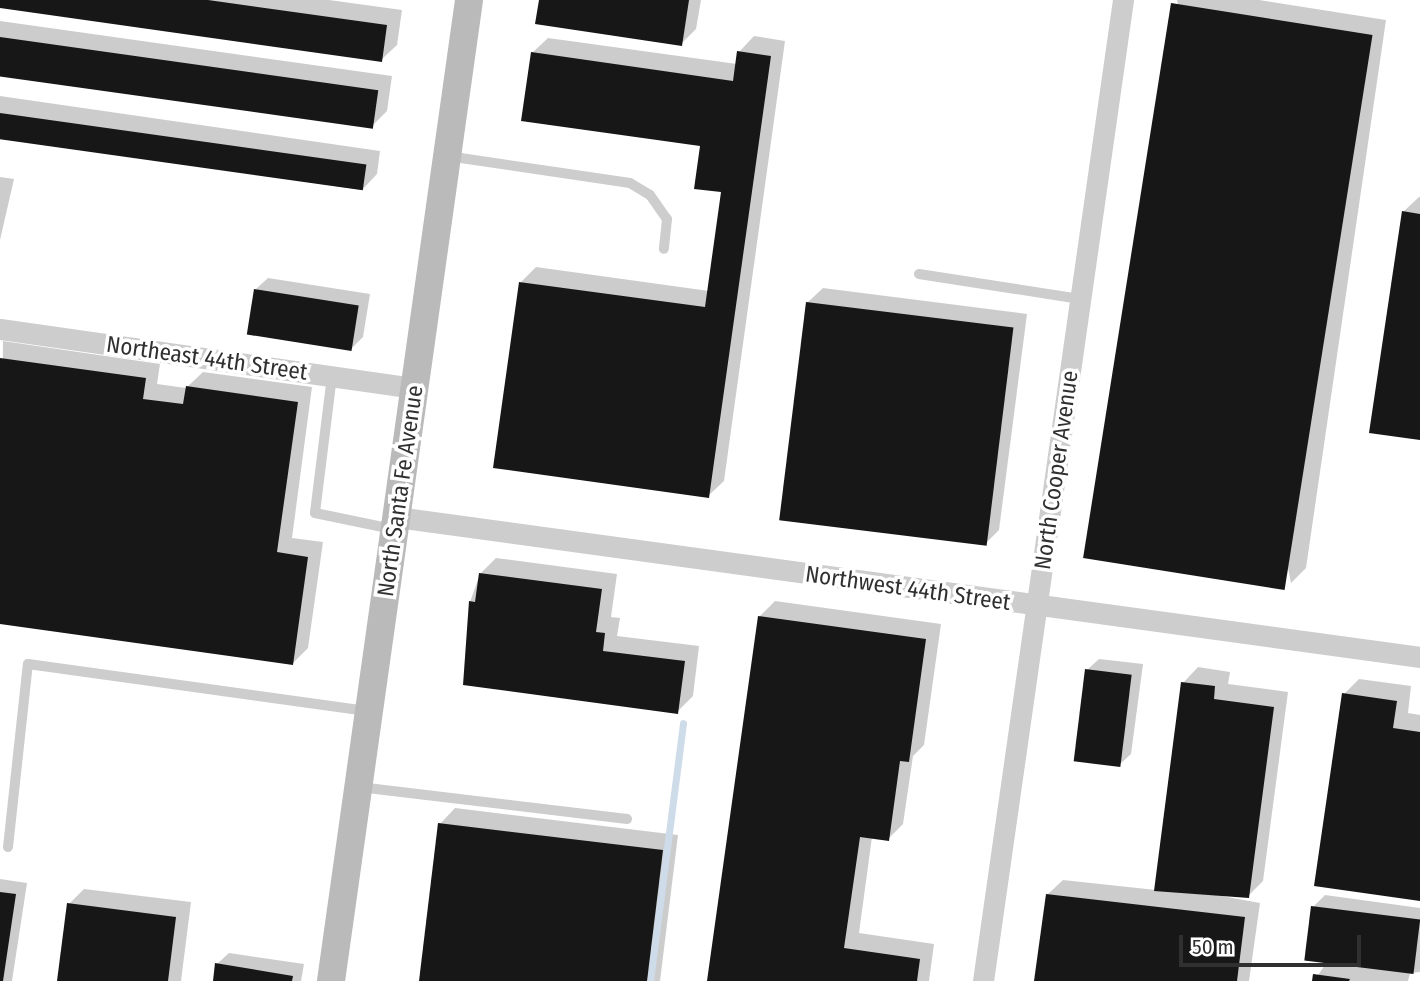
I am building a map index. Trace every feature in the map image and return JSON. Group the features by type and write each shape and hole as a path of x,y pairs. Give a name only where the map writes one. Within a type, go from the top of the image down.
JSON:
{"main road":[{"name":"North Santa Fe Avenue","path":"331,981 469,0"}],"street":[{"name":"North Cooper Avenue","path":"983,981 1123,0"},
{"name":"Northeast 44th Street","path":"0,329 415,388"},
{"name":"Northwest 44th Street","path":"396,523 1420,657"}],"lane":[{"path":"447,156 630,183 650,195 667,219 664,249"},
{"path":"919,274 1080,299"},
{"path":"332,376 315,513 396,523"},
{"path":"8,847 28,664 369,711"},
{"path":"359,787 627,819"}],"building":[{"path":"0,0 208,0 387,25 382,62 0,8"},
{"path":"539,0 689,0 682,46 535,24"},
{"path":"1171,3 1372,35 1285,590 1083,558"},
{"path":"0,37 378,90 373,129 0,76"},
{"path":"737,51 771,56 709,498 493,468 519,282 705,307 721,192 694,189 700,146 521,121 531,52 733,81"},
{"path":"0,113 366,164 363,190 0,139"},
{"path":"1402,211 1420,214 1420,440 1369,433"},
{"path":"254,289 359,306 351,351 247,334"},
{"path":"806,302 1013,327 987,546 779,520"},
{"path":"0,358 146,378 143,399 183,404 186,386 298,402 277,552 308,557 293,665 0,624"},
{"path":"479,573 602,589 596,632 605,633 603,651 685,661 678,714 463,685 469,601 475,602"},
{"path":"758,616 926,639 909,762 900,761 889,841 860,837 844,948 920,959 917,981 707,981"},
{"path":"1085,669 1132,675 1120,767 1074,761"},
{"path":"1181,682 1215,686 1214,699 1274,707 1249,898 1154,891"},
{"path":"1342,693 1397,701 1393,728 1420,732 1420,901 1314,886"},
{"path":"438,823 663,850 647,981 419,981"},
{"path":"0,892 16,894 3,981 0,981"},
{"path":"1046,894 1245,917 1237,981 1034,981"},
{"path":"67,903 176,917 168,981 57,981"},
{"path":"1311,906 1420,919 1413,974 1304,961"},
{"path":"215,963 293,976 292,981 213,981"},
{"path":"1313,974 1350,979 1312,981"}],"waterway":[{"path":"650,981 683,723"}]}
